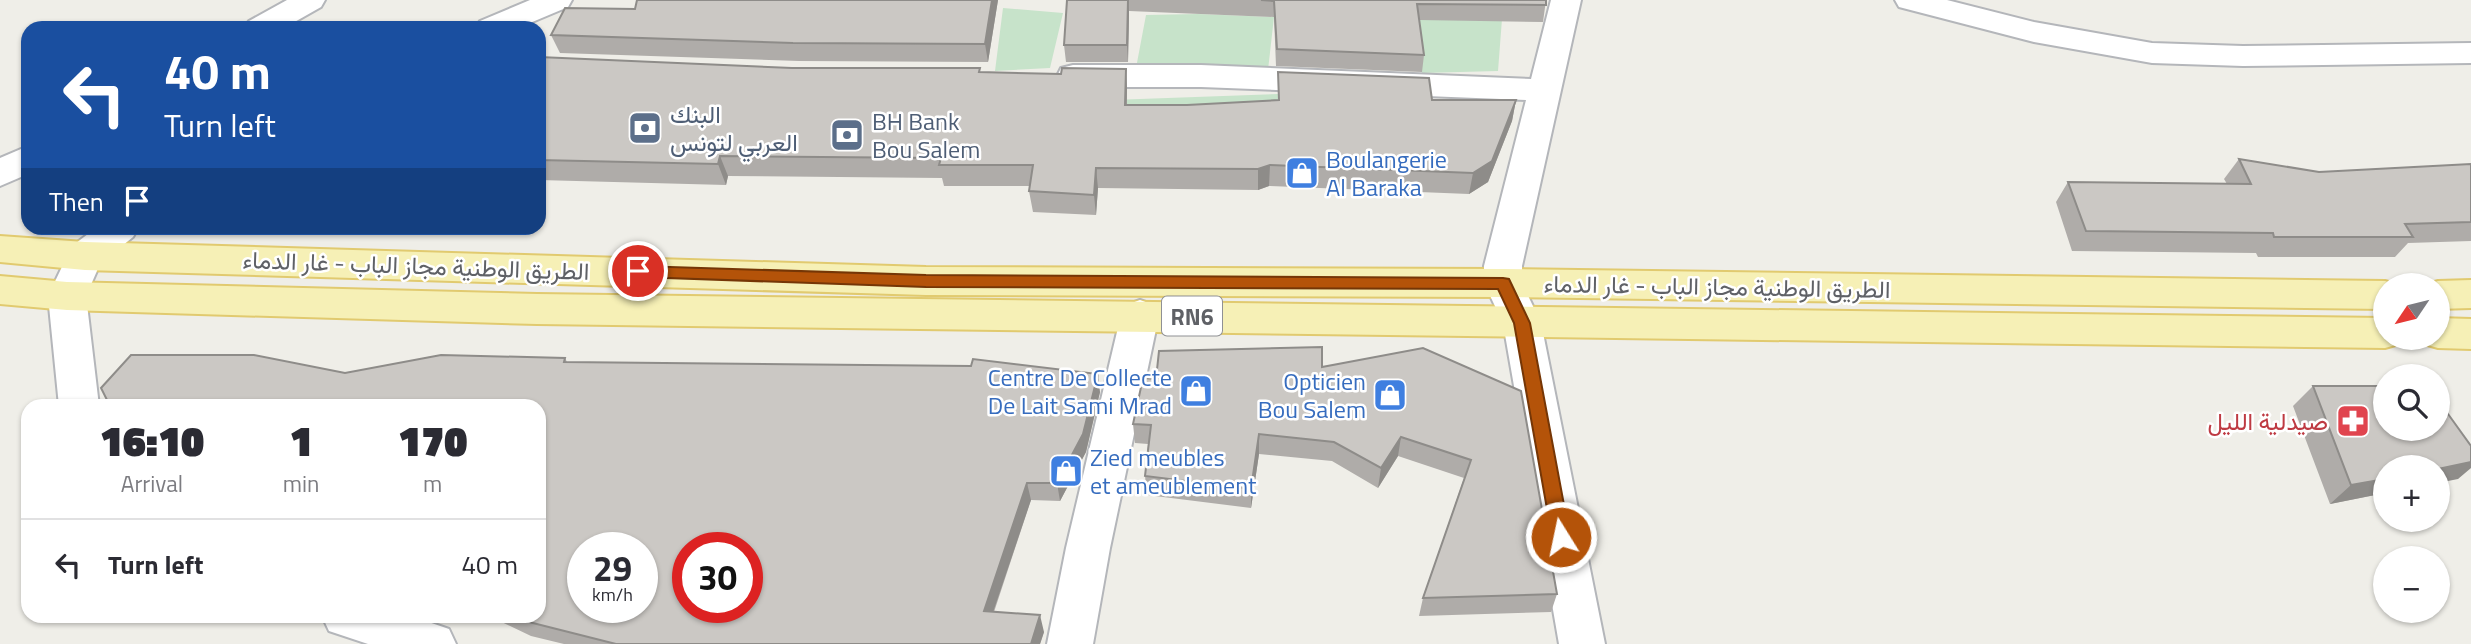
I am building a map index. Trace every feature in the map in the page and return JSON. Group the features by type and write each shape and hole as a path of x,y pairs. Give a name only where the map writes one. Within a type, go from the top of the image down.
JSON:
{"main road":[{"name":"الطريق الوطنية مجاز الباب - غار الدماء","path":"0,249 85,256 926,281 1503,283 2373,295"},
{"path":"537,309 560,269"},
{"name":"الطريق الوطنية مجاز الباب - غار الدماء","path":"0,290 67,296 537,309 2373,332"},
{"path":"2450,295 2471,294"},
{"path":"2450,333 2471,334"}],"street":[{"path":"272,21 310,0"},
{"path":"507,21 556,0"},
{"path":"1566,0 1508,238 1503,283 1522,323 1582,644"},
{"path":"1910,0 2034,32 2152,53 2243,56 2471,53"},
{"path":"1049,76 1202,76 1544,90"},
{"path":"0,174 21,162"},
{"path":"78,399 67,296 85,256 111,235"},
{"path":"1070,644 1088,548 1140,315"},
{"path":"367,623 433,644"}],"green space":[{"path":"1003,8 1063,13 1050,68 995,71"},
{"path":"1146,15 1274,17 1268,70 1136,68"},
{"path":"1502,19 1498,71 1422,73 1414,20"},
{"path":"1279,94 1279,114 1111,126 1112,100"}],"building":[{"path":"637,0 992,0 985,44 793,43 551,35 565,8 635,9"},
{"path":"1067,0 1128,0 1127,45 1064,45"},
{"path":"1261,0 1546,0 1546,5 1417,4 1424,55 1277,49 1274,1"},
{"path":"546,57 792,68 980,68 979,72 1061,74 1062,68 1126,69 1125,105 1279,100 1278,72 1429,78 1432,100 1516,100 1492,161 1473,173 1270,165 1258,169 1096,168 1094,195 1029,191 1033,165 939,165 941,158 720,156 718,164 546,160"},
{"path":"2239,159 2319,172 2471,164 2471,222 2405,224 2413,237 2274,237 2273,233 2086,231 2068,182 2251,184"},
{"path":"1322,347 1322,367 1423,348 1521,391 1557,594 1423,598 1471,460 1401,437 1381,468 1334,442 1259,434 1251,489 1145,476 1151,425 1133,424 1143,378 1156,379 1159,351"},
{"path":"131,355 254,355 345,373 441,355 565,358 564,362 971,366 973,359 1098,374 1083,434 1057,483 1027,483 984,611 1040,615 1031,644 616,644 533,623 546,623 546,399 106,399 101,388"},
{"path":"2313,386 2373,386 2373,441 2450,441 2450,417 2471,446 2471,462 2450,466 2450,455 2373,455 2373,481 2351,485"}],"place":[{"name":"البنك العربي لتونس","path":"645,128"},
{"name":"BH Bank Bou Salem","path":"847,135"},
{"name":"Boulangerie Al Baraka","path":"1302,173"},
{"name":"Centre De Collecte De Lait Sami Mrad","path":"1196,391"},
{"name":"Opticien Bou Salem","path":"1390,395"},
{"name":"صيدلية الليل","path":"2353,421"},
{"name":"Zied meubles et ameublement","path":"1066,471"}],"route":[{"path":"638,271 926,281 1503,283 1522,323 1561,537"}]}
